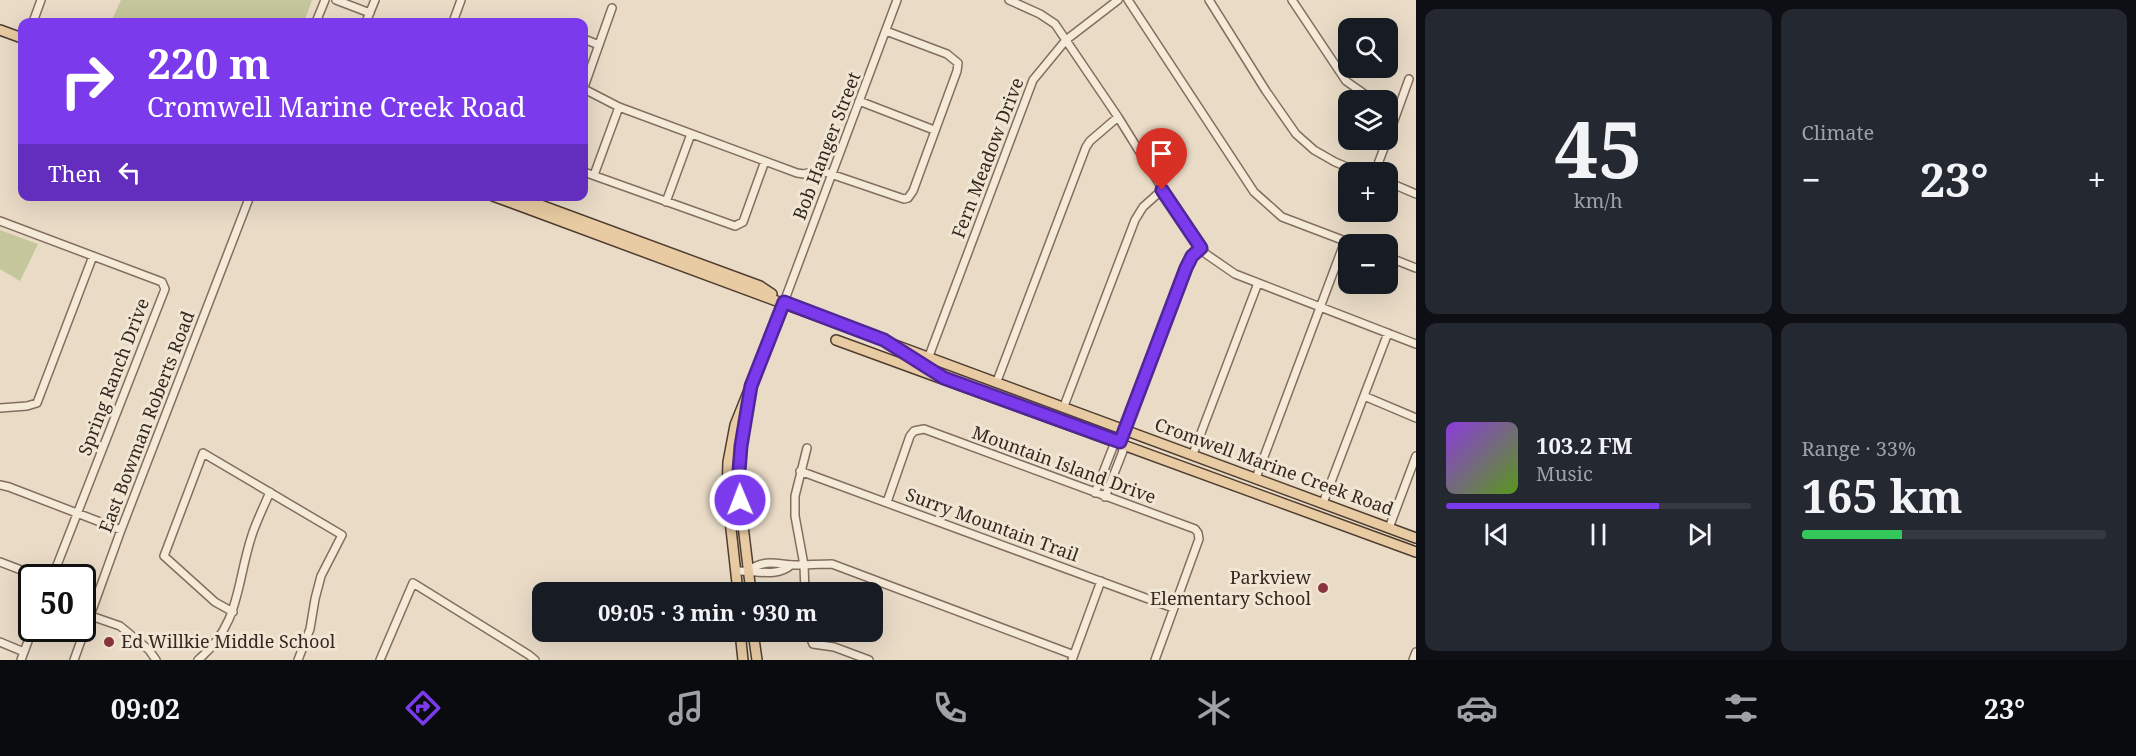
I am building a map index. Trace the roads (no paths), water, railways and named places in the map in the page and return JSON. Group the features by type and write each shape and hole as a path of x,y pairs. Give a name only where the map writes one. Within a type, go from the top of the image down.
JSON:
{"main road":[{"path":"0,30 18,37"},
{"name":"Cromwell Marine Creek Road","path":"507,201 1416,538"},
{"name":"Cromwell Marine Creek Road","path":"534,201 760,286 784,302"},
{"path":"737,582 727,493 728,462 735,425 784,302"},
{"name":"Cromwell Marine Creek Road","path":"836,340 1416,552"},
{"name":"Cromwell Marine Creek Road","path":"884,340 944,378"},
{"path":"750,582 738,484 741,446 751,386"},
{"path":"1120,442 1125,429"},
{"path":"1319,516 1323,503"},
{"path":"741,642 743,660"},
{"path":"754,642 757,660"}],"street":[{"path":"34,18 41,0"},
{"path":"318,18 325,0"},
{"path":"336,0 370,13"},
{"path":"368,18 375,0"},
{"path":"454,18 461,0"},
{"name":"Bob Hanger Street","path":"784,302 897,0"},
{"path":"1009,0 1040,14 1055,24 1118,117 1162,190 1201,248 1221,266 1258,283 1416,344"},
{"name":"Fern Meadow Drive","path":"929,356 1033,80 1066,40 1118,0"},
{"path":"1128,0 1254,192 1282,217 1338,238"},
{"path":"1209,0 1296,134 1328,158 1338,163"},
{"path":"1292,0 1346,81 1359,90"},
{"path":"588,77 612,8"},
{"path":"588,90 619,107 800,174 819,170 901,199 908,198 913,191 957,70 956,59 886,31"},
{"path":"588,41 599,45"},
{"path":"1398,109 1409,79"},
{"path":"859,101 934,130"},
{"path":"594,175 619,107"},
{"path":"997,381 1086,147 1118,117"},
{"path":"666,202 691,134"},
{"path":"588,173 732,226 738,226 743,222 765,161"},
{"path":"1398,187 1416,194"},
{"path":"1064,406 1135,220 1143,207 1162,190"},
{"name":"East Bowman Roberts Road","path":"96,602 121,530 247,201"},
{"name":"Spring Ranch Drive","path":"0,221 162,282 165,289 58,564"},
{"path":"1125,429 1186,268 1192,256 1201,248"},
{"path":"0,408 37,403 93,256"},
{"path":"1256,478 1338,260"},
{"path":"1398,261 1416,267"},
{"path":"1193,454 1258,283"},
{"path":"1323,503 1388,333"},
{"path":"1364,396 1416,418"},
{"name":"Mountain Island Drive","path":"887,502 910,436 918,429 930,431 1195,529 1199,539 1173,608"},
{"path":"1095,493 1113,447 1120,442 1123,451 1105,497"},
{"path":"805,582 804,565 795,516 795,496 807,448"},
{"path":"233,612 214,602 164,556 203,453 342,535 321,576 310,629 298,660"},
{"path":"1389,528 1416,456"},
{"name":"Surry Mountain Trail","path":"800,471 1173,608"},
{"path":"0,485 121,530"},
{"path":"198,660 224,631 233,612 252,535 270,492"},
{"path":"0,562 18,569"},
{"path":"736,571 749,570 759,564 782,562 791,565 832,564 1073,657 1101,581"},
{"path":"380,660 413,583 529,654 535,660"},
{"path":"1155,660 1173,608"},
{"path":"96,618 120,626 149,650 156,660"},
{"path":"0,642 24,652"},
{"path":"21,660 28,642"},
{"name":"East Bowman Roberts Road","path":"74,660 81,642"},
{"path":"812,642 834,647 869,660"},
{"path":"1413,660 1416,652"}],"place":[{"name":"Parkview Elementary School","path":"1323,588"},
{"name":"Ed Willkie Middle School","path":"109,642"}]}
